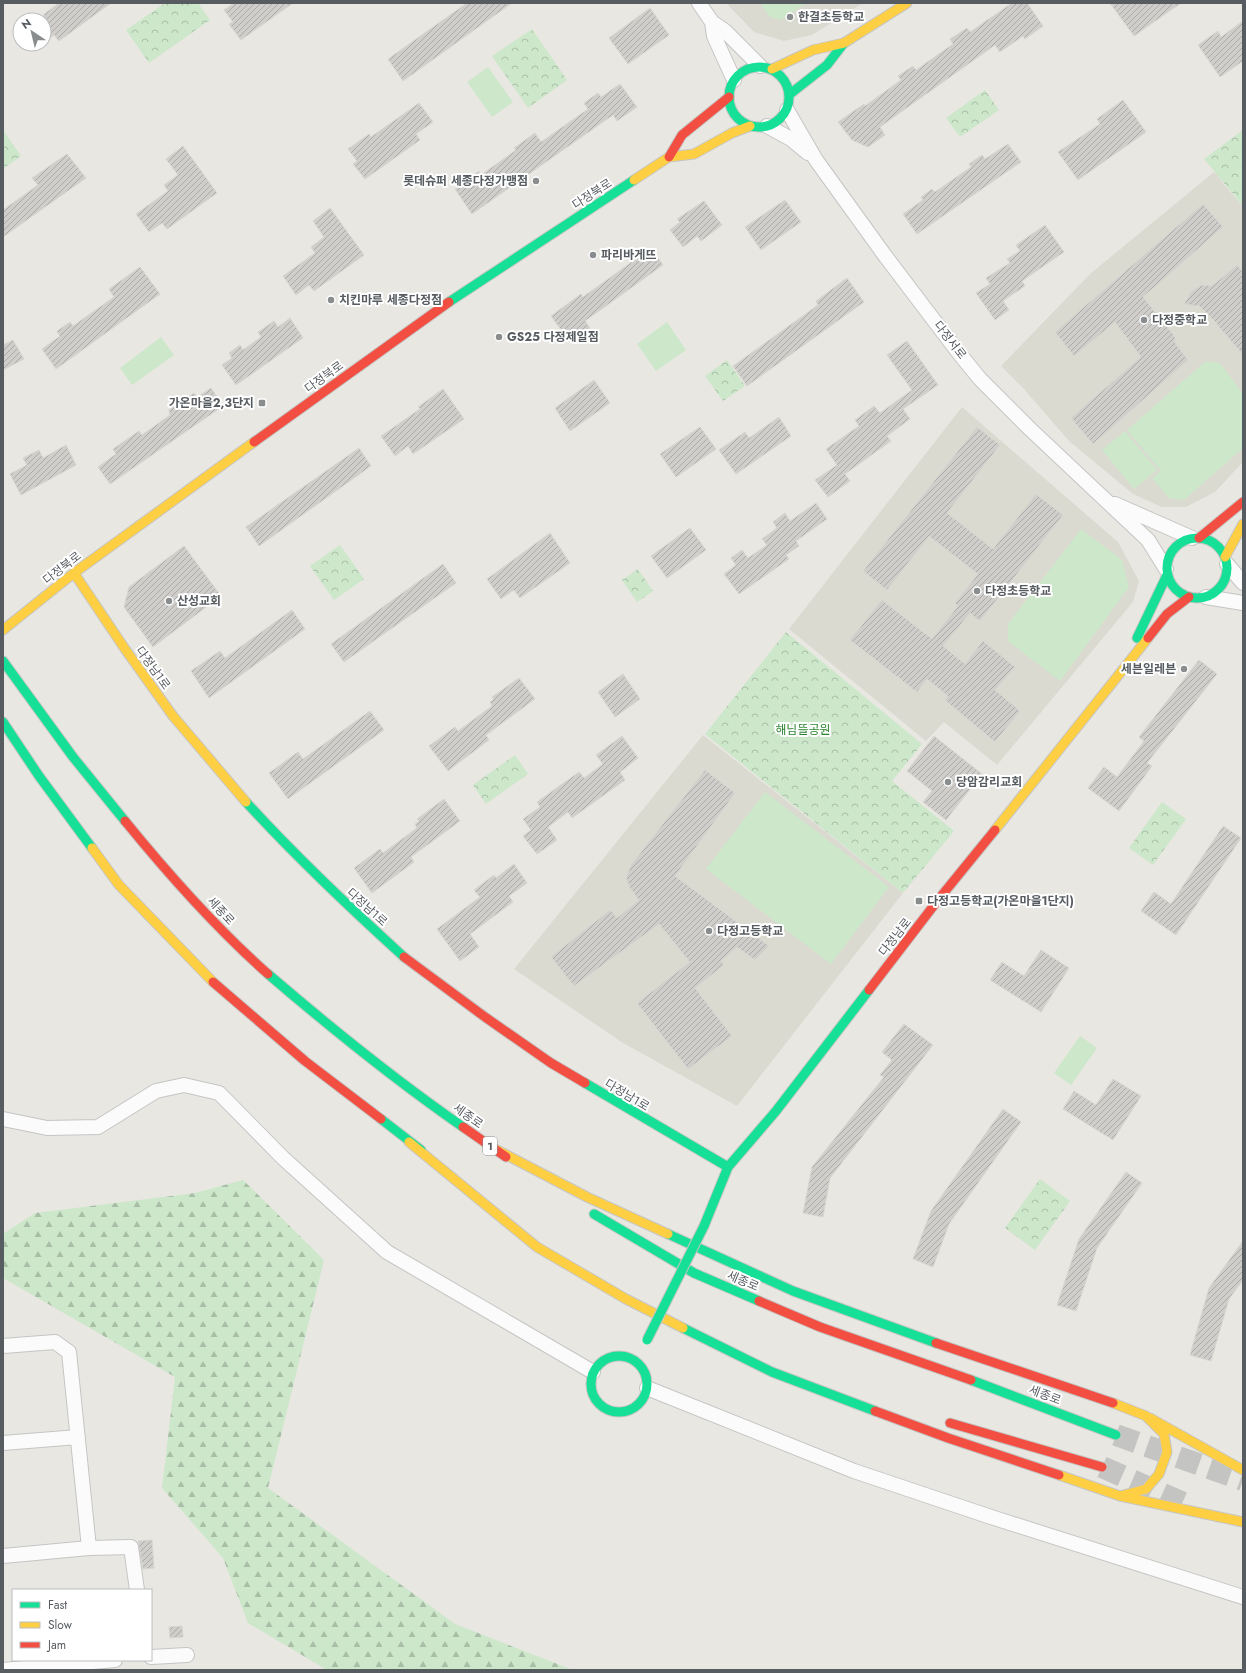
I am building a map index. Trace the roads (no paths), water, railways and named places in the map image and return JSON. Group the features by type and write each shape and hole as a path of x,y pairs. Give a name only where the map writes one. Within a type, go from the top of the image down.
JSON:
{"main road":[{"path":"766,67 781,75 787,83 790,94 787,110 775,123 759,127 750,126 742,122 730,107 730,88 734,80 741,72 750,68 766,67 813,50 844,43 907,3"},
{"path":"790,94 827,65 844,43"},
{"path":"669,157 682,135 729,97"},
{"path":"669,157 694,154 732,133 750,126"},
{"name":"다정북로","path":"3,630 74,573 426,318 669,157"},
{"path":"1121,672 1167,572 1168,558 1173,548 1182,541 1195,538 1243,502"},
{"path":"1167,572 1172,585 1179,593 1189,597 1206,597 1218,589 1225,578 1226,561 1243,524"},
{"path":"1195,538 1210,541 1219,547 1226,561"},
{"name":"다정남1로","path":"74,573 125,649 173,716 217,769 270,828 339,898 406,958 485,1017 551,1063 728,1167"},
{"path":"1121,672 1167,614 1189,597"},
{"name":"세종로","path":"3,661 73,756 153,855 241,950 331,1028 434,1107 558,1193"},
{"name":"다정남로","path":"640,1350 704,1226 728,1167 776,1111 938,900 1121,672"},
{"path":"3,722 39,776 119,885 212,981 305,1061 409,1142 537,1247 626,1300 772,1372 948,1438 1120,1496 1243,1522"},
{"path":"3,734 39,776"},
{"path":"409,1142 498,1203"},
{"path":"495,1149 587,1197 793,1291 897,1330 1115,1404 1146,1416 1243,1470"},
{"name":"세종로","path":"586,1209 701,1276 820,1327 966,1378 1116,1435"},
{"path":"654,1299 674,1310"},
{"path":"640,1350 647,1379 647,1388 644,1397 631,1409 622,1412 605,1408 592,1394 590,1385 593,1372 603,1360 612,1356 622,1356 640,1350"},
{"path":"1120,1496 1146,1489 1159,1474 1167,1452 1164,1434 1146,1416"},
{"path":"942,1420 963,1428 1102,1467"}],"street":[{"path":"699,3 712,22 725,31 766,67"},
{"path":"712,22 714,36 734,80"},
{"path":"787,110 816,160"},
{"path":"767,126 791,139 816,160"},
{"name":"다정서로","path":"816,160 886,257 980,379 1056,454 1107,500 1148,540 1167,572"},
{"path":"1107,500 1195,538"},
{"path":"1226,561 1243,582"},
{"path":"1206,597 1243,603"},
{"path":"3,1119 47,1128 98,1126 156,1091 184,1085 219,1092 283,1158 387,1252 593,1372"},
{"path":"3,1346 55,1342 69,1352 89,1548"},
{"path":"647,1388 854,1470 1006,1522 1243,1597"},
{"path":"3,1443 78,1437"},
{"path":"3,1556 89,1548 131,1547 137,1589"},
{"path":"152,1657 187,1655"},
{"path":"3,1670 104,1661"}],"tunnel":[{"path":"1116,1435 1243,1480"},
{"path":"1102,1467 1190,1506"}],"place":[{"name":"한결초등학교","path":"790,17"},
{"name":"롯데슈퍼 세종다정가맹점","path":"536,181"},
{"name":"파리바게뜨","path":"593,255"},
{"name":"치킨마루 세종다정점","path":"331,300"},
{"name":"다정중학교","path":"1144,320"},
{"name":"GS25 다정제일점","path":"499,337"},
{"name":"가온마을2,3단지","path":"262,403"},
{"name":"다정초등학교","path":"977,591"},
{"name":"산성교회","path":"169,601"},
{"name":"세븐일레븐","path":"1184,669"},
{"name":"당암감리교회","path":"948,782"},
{"name":"다정고등학교(가온마을1단지)","path":"919,901"},
{"name":"다정고등학교","path":"709,931"}],"park label":[{"name":"해님뜰공원","path":"803,730"}]}
